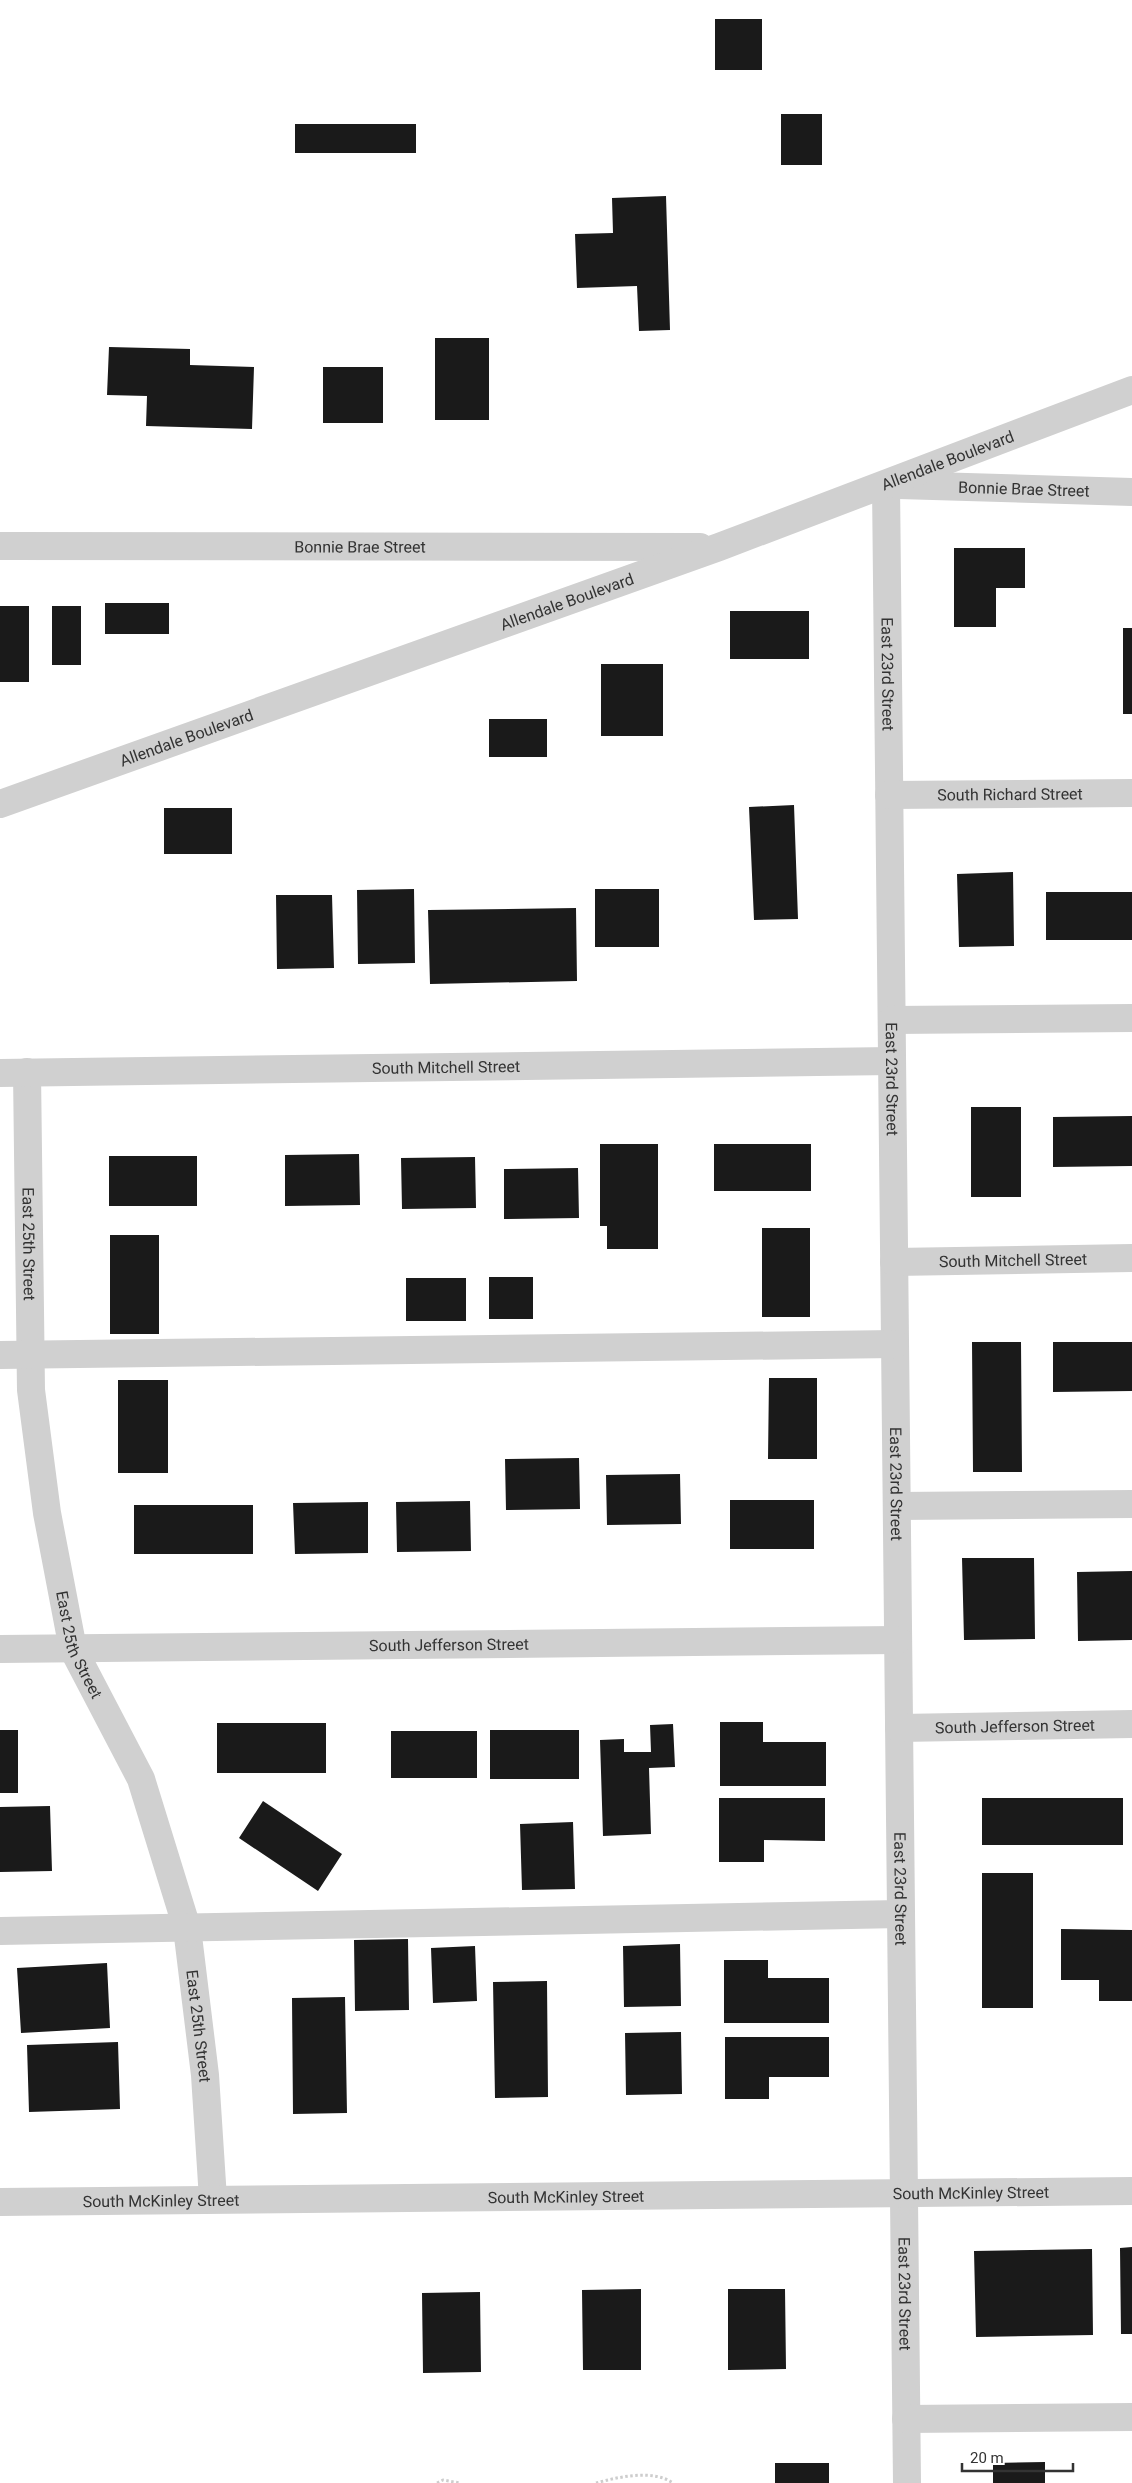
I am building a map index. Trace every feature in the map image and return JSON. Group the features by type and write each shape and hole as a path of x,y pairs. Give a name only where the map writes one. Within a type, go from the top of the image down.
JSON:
{"street":[{"name":"Allendale Boulevard","path":"0,804 719,547 1132,390"},
{"name":"Bonnie Brae Street","path":"886,485 1132,492"},
{"name":"East 23rd Street","path":"886,485 907,2483"},
{"name":"Bonnie Brae Street","path":"0,546 719,547"},
{"name":"South Richard Street","path":"889,795 1132,793"},
{"path":"892,1020 1132,1018"},
{"name":"South Mitchell Street","path":"0,1073 892,1061"},
{"name":"East 25th Street","path":"27,1072 31,1390 47,1513 73,1649 141,1779 187,1928 205,2075 213,2199"},
{"name":"South Mitchell Street","path":"894,1262 1132,1258"},
{"path":"0,1355 895,1344"},
{"path":"897,1506 1132,1504"},
{"name":"South Jefferson Street","path":"0,1649 898,1640"},
{"name":"South Jefferson Street","path":"899,1728 1132,1724"},
{"path":"0,1931 901,1914"},
{"name":"South McKinley Street","path":"0,2202 904,2195 1132,2191"},
{"path":"906,2419 1132,2417"}],"path":[{"path":"596,2483 626,2475 666,2478 673,2483"},
{"path":"438,2483 443,2480 460,2483"}],"building":[{"path":"715,19 762,19 762,70 715,70"},
{"path":"781,114 822,114 822,165 781,165"},
{"path":"295,124 416,124 416,153 295,153"},
{"path":"666,196 670,330 639,331 637,286 577,288 575,234 613,233 612,198"},
{"path":"435,338 489,338 489,420 435,420"},
{"path":"109,347 190,349 190,365 254,367 252,429 146,426 147,396 107,395"},
{"path":"323,367 383,367 383,423 323,423"},
{"path":"954,548 1025,548 1025,588 996,588 996,627 954,627"},
{"path":"105,603 169,603 169,634 105,634"},
{"path":"0,606 29,606 29,682 0,682"},
{"path":"52,606 81,606 81,665 52,665"},
{"path":"730,611 809,611 809,659 730,659"},
{"path":"1123,628 1132,628 1132,714 1123,714"},
{"path":"601,664 663,664 663,736 601,736"},
{"path":"489,719 547,719 547,757 489,757"},
{"path":"794,805 798,919 754,920 749,807"},
{"path":"164,808 232,808 232,854 164,854"},
{"path":"1013,872 1014,946 959,947 957,874"},
{"path":"414,889 415,963 358,964 357,890"},
{"path":"595,889 659,889 659,947 595,947"},
{"path":"1046,892 1132,892 1132,940 1046,940"},
{"path":"276,895 332,895 334,968 277,969"},
{"path":"576,908 577,981 430,984 428,910"},
{"path":"971,1107 1021,1107 1021,1197 971,1197"},
{"path":"1132,1116 1132,1166 1053,1167 1053,1117"},
{"path":"600,1144 658,1144 658,1249 607,1249 607,1226 600,1226"},
{"path":"714,1144 811,1144 811,1191 714,1191"},
{"path":"359,1154 360,1205 285,1206 285,1155"},
{"path":"109,1156 197,1156 197,1206 109,1206"},
{"path":"475,1157 476,1208 402,1209 401,1158"},
{"path":"578,1168 579,1218 504,1219 504,1169"},
{"path":"762,1228 810,1228 810,1317 762,1317"},
{"path":"110,1235 159,1235 159,1334 110,1334"},
{"path":"489,1277 533,1277 533,1319 489,1319"},
{"path":"406,1278 466,1278 466,1321 406,1321"},
{"path":"972,1342 1021,1342 1022,1472 973,1472"},
{"path":"1053,1342 1132,1342 1132,1391 1053,1392"},
{"path":"769,1378 817,1378 817,1459 768,1459"},
{"path":"118,1380 168,1380 168,1473 118,1473"},
{"path":"579,1458 580,1509 506,1510 505,1459"},
{"path":"680,1474 681,1524 607,1525 606,1475"},
{"path":"730,1500 814,1500 814,1549 730,1549"},
{"path":"470,1501 471,1551 397,1552 396,1502"},
{"path":"368,1502 368,1553 295,1554 293,1503"},
{"path":"134,1505 253,1505 253,1554 134,1554"},
{"path":"962,1558 1034,1558 1035,1639 964,1640"},
{"path":"1132,1571 1132,1640 1078,1641 1077,1572"},
{"path":"720,1722 763,1722 763,1742 826,1742 826,1786 720,1786"},
{"path":"217,1723 326,1723 326,1773 217,1773"},
{"path":"673,1724 675,1767 649,1768 651,1834 603,1836 600,1740 624,1739 624,1752 651,1752 650,1725"},
{"path":"0,1730 18,1730 18,1793 0,1793"},
{"path":"490,1730 579,1730 579,1779 490,1779"},
{"path":"391,1731 477,1731 477,1778 391,1778"},
{"path":"719,1798 825,1798 825,1841 764,1840 764,1862 719,1862"},
{"path":"982,1798 1123,1798 1123,1845 982,1845"},
{"path":"263,1801 342,1854 318,1891 239,1838"},
{"path":"50,1806 52,1871 0,1872 0,1807"},
{"path":"573,1822 575,1889 522,1890 520,1824"},
{"path":"982,1873 1033,1873 1033,2008 982,2008"},
{"path":"1061,1929 1132,1930 1132,2001 1099,2001 1099,1980 1061,1980"},
{"path":"408,1939 409,2010 355,2011 354,1940"},
{"path":"680,1944 681,2006 624,2007 623,1946"},
{"path":"475,1946 477,2001 433,2003 431,1948"},
{"path":"724,1960 768,1960 768,1978 829,1978 829,2023 724,2023"},
{"path":"107,1963 110,2028 21,2033 17,1968"},
{"path":"547,1981 548,2097 495,2098 493,1982"},
{"path":"345,1997 347,2113 293,2114 292,1998"},
{"path":"681,2032 682,2094 626,2095 625,2033"},
{"path":"725,2037 829,2037 829,2077 769,2077 769,2099 725,2099"},
{"path":"118,2042 120,2109 29,2112 27,2045"},
{"path":"1132,2247 1132,2334 1121,2334 1120,2248"},
{"path":"1092,2249 1093,2335 976,2337 974,2251"},
{"path":"641,2289 641,2370 583,2370 582,2290"},
{"path":"728,2289 785,2289 786,2369 728,2370"},
{"path":"480,2292 481,2372 423,2373 422,2293"},
{"path":"1045,2462 1045,2483 993,2483 993,2463"},
{"path":"775,2463 829,2463 829,2483 775,2483"}]}
